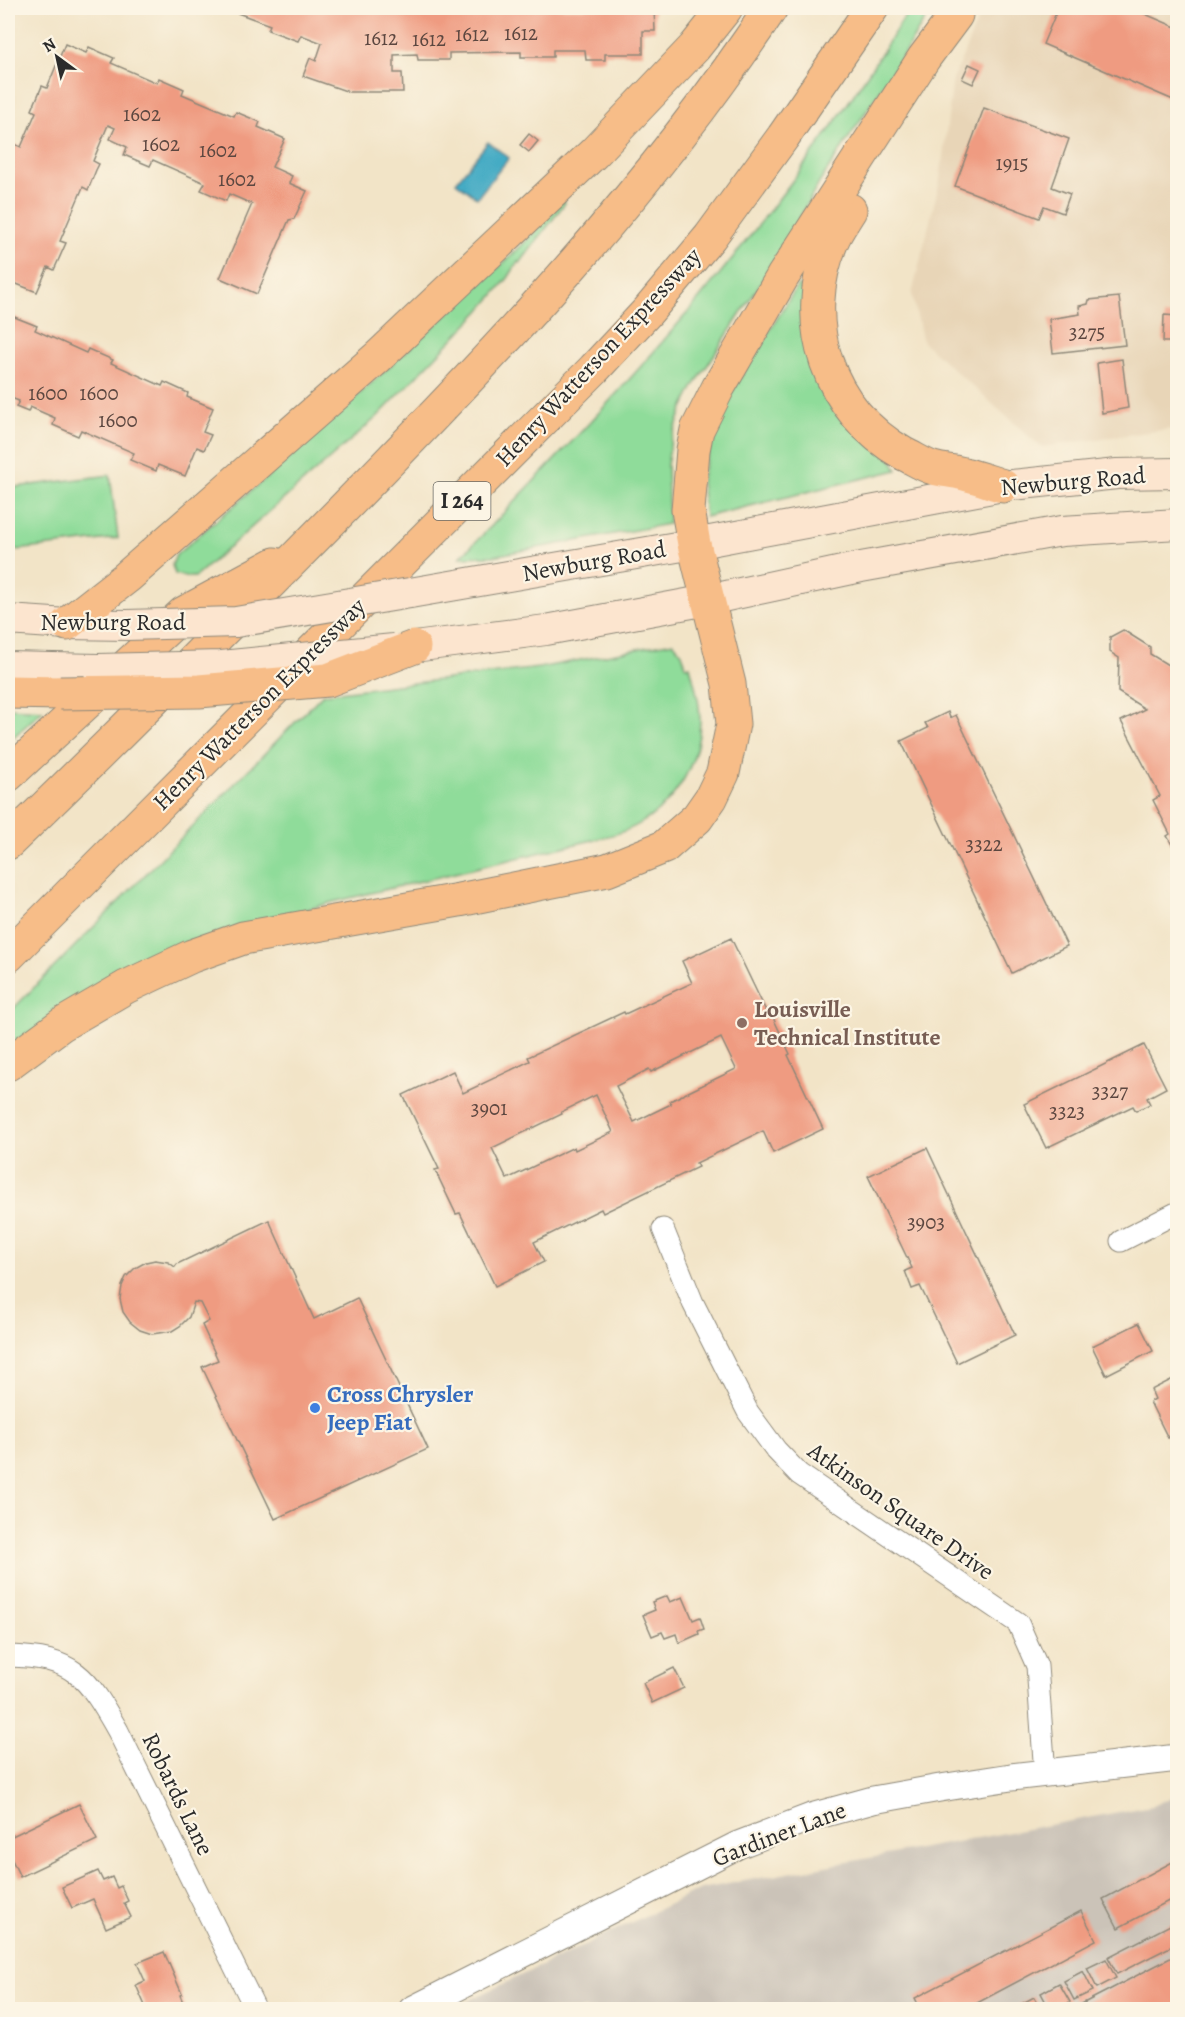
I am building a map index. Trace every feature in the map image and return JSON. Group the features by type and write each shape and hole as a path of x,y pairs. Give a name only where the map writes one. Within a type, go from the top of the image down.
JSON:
{"highway":[{"path":"67,624 127,577 387,349 594,153 694,48 726,8"},
{"path":"8,843 124,730 303,549 526,319 634,193 771,8"},
{"name":"Henry Watterson Expressway","path":"8,956 594,369 648,311 717,228 872,8"},
{"path":"958,11 939,66 832,240 824,263 818,297 818,328 832,379 857,417 875,435 932,468 963,473 1003,486"},
{"path":"8,1064 61,1025 126,987 192,956 243,938 448,902 607,870 664,847 697,818 711,798 723,773 733,724 729,684 722,650 694,544 688,510 697,430 718,388 783,276 924,58 958,11"},
{"path":"8,775 183,613 303,549"},
{"path":"8,692 199,691 328,680 414,647"}],"main road":[{"name":"Newburg Road","path":"8,620 128,625 236,622 694,544 1003,486 1117,474 1178,473"},
{"name":"Newburg Road","path":"8,667 98,669 221,666 414,647 546,630 708,600 861,567 1062,531 1178,524"}],"street":[{"path":"1121,1241 1178,1212"},
{"name":"Atkinson Square Drive","path":"663,1229 693,1303 748,1412 776,1450 799,1474 1017,1623 1036,1666 1045,1774"},
{"name":"Robards Lane","path":"8,1656 34,1657 54,1661 69,1668 100,1698 256,2010"},
{"name":"Gardiner Lane","path":"412,2010 738,1845 812,1817 873,1800 940,1788 1178,1758"}],"shaded area":[{"path":"983,8 1177,8 1177,428 1041,447 923,342 912,294 940,180 953,79"},
{"path":"1177,1795 1177,2009 449,2010 701,1889 1152,1806"}],"green space":[{"path":"910,8 932,8 821,180 773,264 694,386 683,408 671,440 667,465 669,524 493,556 460,557 636,371 735,255 826,134"},
{"path":"562,200 565,203 480,311 377,417 195,577 175,574 172,565 176,555 278,468 511,256"},
{"path":"798,285 805,290 897,470 705,517 701,481 718,413"},
{"path":"110,475 118,538 8,551 8,488"},
{"path":"673,642 682,653 686,666 690,666 695,684 700,724 698,740 688,772 679,786 669,800 639,824 601,838 333,902 262,922 8,1049 8,1014 323,694 539,668"},
{"path":"8,708 43,710 8,742"}],"water":[{"path":"488,142 509,158 477,198 456,182"}],"building":[{"path":"224,8 654,8 655,31 643,31 643,54 605,54 605,60 586,60 585,50 553,50 553,57 521,57 521,52 449,53 449,60 418,60 417,54 394,55 394,73 402,73 403,92 349,92 303,76 310,58 316,61 322,43 301,35 298,41 268,30 270,25"},
{"path":"1058,8 1131,8 1178,28 1178,102 1043,44"},
{"path":"65,44 86,53 89,47 114,58 111,63 157,83 159,78 184,89 182,94 234,116 236,112 260,122 258,127 285,139 272,167 292,176 289,183 307,191 294,219 289,220 257,294 220,278 252,204 229,194 226,201 201,190 205,183 153,160 150,166 124,155 127,147 110,139 115,128 108,125 93,161 99,164 88,190 83,187 60,241 66,243 54,270 48,267 37,292 14,283 11,289 8,288 8,141 21,147 36,112 32,110 42,86 47,88"},
{"path":"969,64 980,69 973,84 962,79"},
{"path":"984,108 1069,139 1052,187 1070,194 1063,213 1044,206 1039,218 955,186"},
{"path":"529,134 538,141 529,152 520,145"},
{"path":"1119,297 1125,345 1053,353 1049,319 1080,314 1079,306 1088,304 1089,300"},
{"path":"1164,315 1178,316 1178,342 1163,342"},
{"path":"12,316 37,326 35,330 86,353 88,349 113,360 111,363 162,386 164,382 188,393 187,397 213,408 203,432 211,435 204,450 197,447 185,476 158,465 156,471 130,460 134,453 81,430 78,436 53,425 55,418 30,407 28,412 16,407 19,401 8,397 8,320 10,321"},
{"path":"1122,359 1128,408 1102,413 1097,363"},
{"path":"1123,630 1150,647 1150,654 1178,671 1178,696 1173,696 1178,706 1178,855 1167,836 1170,834 1153,800 1160,796 1121,721 1145,709 1118,692 1119,658 1110,652 1110,637"},
{"path":"948,712 950,718 956,715 1067,946 1012,973 901,741 928,728 925,723"},
{"path":"731,938 766,1011 769,1009 823,1129 773,1153 763,1131 696,1163 698,1167 603,1213 601,1209 534,1242 544,1262 495,1286 460,1213 456,1214 435,1170 439,1169 403,1095 453,1071 463,1093 530,1061 528,1057 692,983 682,961","holes":["721,1038 736,1069 670,1101 671,1104 634,1122 616,1086 649,1069 651,1072","596,1095 613,1132 575,1150 574,1147 507,1179 492,1148"]},
{"path":"1144,1045 1166,1088 1147,1098 1150,1104 1136,1111 1133,1106 1046,1148 1024,1104"},
{"path":"927,1148 1015,1335 957,1363 920,1286 912,1289 905,1271 912,1268 868,1176"},
{"name":"Cross Chrysler Jeep Fiat","path":"269,1220 314,1319 357,1298 428,1449 275,1519 202,1367 218,1360 202,1325 209,1321 200,1303 194,1302 189,1317 180,1326 172,1331 152,1334 140,1330 130,1322 123,1312 120,1299 126,1277 146,1262 155,1260 168,1262 175,1267"},
{"path":"1139,1323 1153,1351 1106,1375 1092,1346"},
{"path":"1175,1378 1178,1384 1178,1434 1168,1438 1150,1402 1155,1399 1151,1390"},
{"path":"667,1596 670,1602 683,1597 693,1620 700,1617 704,1629 698,1631 699,1634 679,1643 676,1634 665,1638 662,1632 652,1636 643,1615 655,1610 652,1602"},
{"path":"674,1668 684,1688 652,1703 643,1683"},
{"path":"79,1804 97,1840 20,1877 8,1851 8,1838"},
{"path":"1178,1859 1178,1896 1118,1928 1103,1899"},
{"path":"98,1871 103,1881 112,1877 117,1888 121,1886 128,1901 124,1903 131,1917 106,1928 93,1899 72,1908 62,1887"},
{"path":"1081,1911 1096,1940 964,2010 921,2010 915,1998"},
{"path":"1178,1921 1178,1943 1117,1974 1108,1957"},
{"path":"164,1952 182,1994 180,1995 186,2010 146,2008 136,1985 145,1981 137,1963"},
{"path":"1178,1954 1178,2010 1070,2010 1109,1990"},
{"path":"1106,1959 1116,1978 1097,1988 1087,1968"},
{"path":"1083,1971 1093,1991 1074,2000 1064,1981"},
{"path":"1059,1983 1070,2002 1056,2010 1050,2010 1041,1993"},
{"path":"1034,1997 1041,2010 1010,2010"}],"place":[{"name":"Louisville Technical Institute","path":"742,1023"},
{"name":"Cross Chrysler Jeep Fiat","path":"315,1408"}]}
